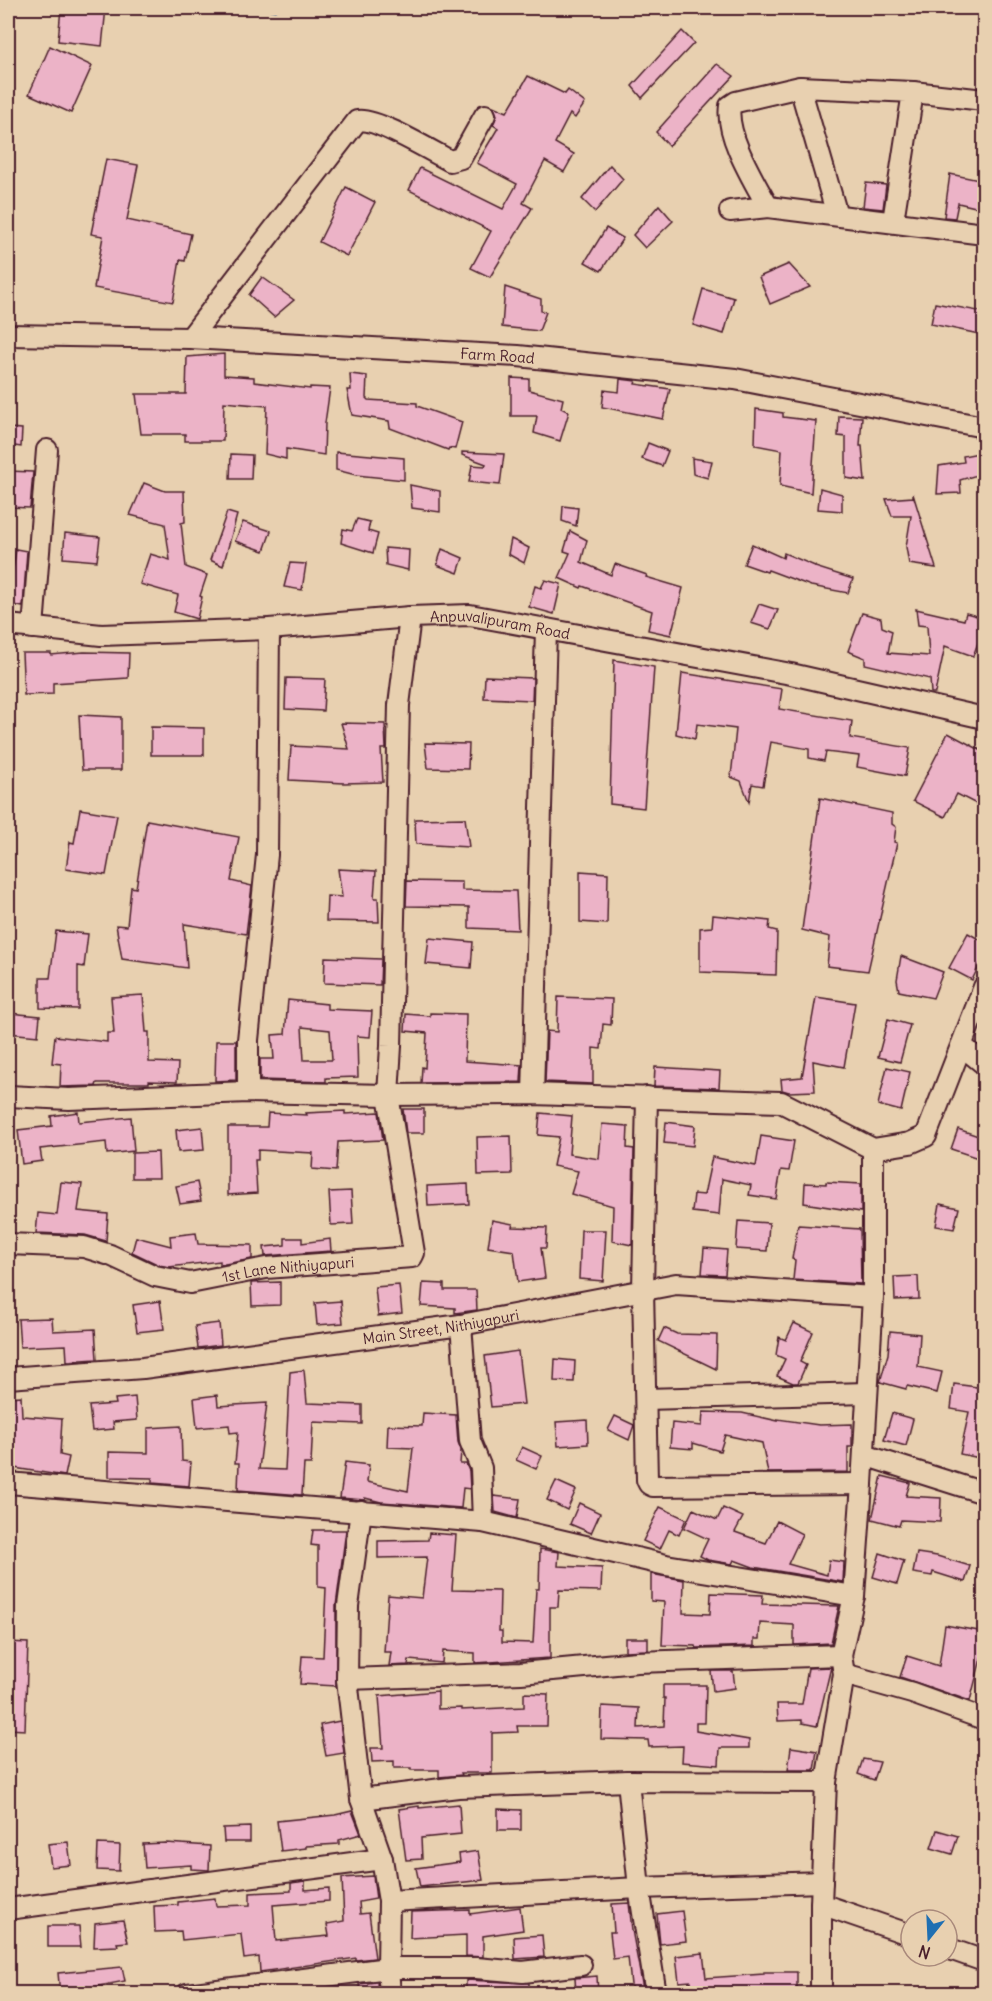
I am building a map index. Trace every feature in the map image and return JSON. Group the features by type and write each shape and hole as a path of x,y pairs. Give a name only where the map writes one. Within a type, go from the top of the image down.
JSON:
{"street":[{"path":"800,87 837,215"},
{"path":"768,207 736,145 729,112 730,106 736,102 800,87 913,92 984,100"},
{"path":"893,221 913,92"},
{"path":"190,338 357,121 362,119 386,128 450,161 461,158 484,115"},
{"path":"730,211 768,207 984,234"},
{"name":"Farm Road","path":"8,335 190,338 518,356 735,379 984,427"},
{"path":"33,628 47,450"},
{"name":"Anpuvalipuram Road","path":"8,625 101,634 269,629 410,617 470,615 791,674 984,718"},
{"path":"388,1095 399,705 410,617"},
{"path":"248,1092 248,1040 267,855 269,629"},
{"path":"533,1094 546,629"},
{"path":"8,1096 69,1099 248,1092 388,1095 533,1094 781,1102 873,1149 910,1143 926,1137 984,987"},
{"path":"962,1046 984,1064"},
{"name":"1st Lane Nithiyapuri","path":"8,1244 84,1247 110,1255 155,1276 190,1283 266,1268 409,1258 414,1253 388,1095"},
{"path":"648,1097 643,1289 647,1480 653,1486 862,1484"},
{"path":"820,1994 826,1782 854,1596 864,1455 873,1297 873,1149"},
{"name":"Main Street, Nithiyapuri","path":"8,1378 143,1368 461,1325 676,1284 873,1297"},
{"path":"461,1325 470,1441 481,1468 483,1522"},
{"path":"646,1399 867,1393"},
{"path":"864,1455 984,1493"},
{"path":"8,1483 483,1522 666,1565 854,1596"},
{"path":"361,1511 348,1606 347,1679 361,1799 382,1859 389,1901 390,1994"},
{"path":"347,1679 521,1673 637,1662 843,1665 984,1719"},
{"path":"361,1799 458,1787 628,1781 826,1782"},
{"path":"628,1781 639,1888 656,1994"},
{"path":"8,1910 382,1859"},
{"path":"389,1901 639,1888 822,1882"},
{"path":"821,1904 899,1931"},
{"path":"959,1952 984,1961"},
{"path":"187,1994 388,1968 476,1968 523,1972 581,1965"}],"building":[{"path":"61,8 106,8 102,46 58,41"},
{"path":"682,31 694,43 642,98 632,86"},
{"path":"50,46 92,66 71,113 29,94"},
{"path":"717,64 734,76 669,146 656,132"},
{"path":"528,76 565,94 568,90 585,103 575,118 570,114 555,143 574,154 564,172 545,161 523,203 532,208 490,277 471,268 491,231 409,190 420,168 503,209 517,184 477,163 498,128 493,125 497,115 493,106 507,112"},
{"path":"106,159 138,165 127,220 191,234 185,261 180,260 173,302 94,288 103,236 91,234"},
{"path":"610,165 623,179 595,212 582,199"},
{"path":"950,174 984,181 984,209 958,203 955,218 944,217"},
{"path":"866,183 886,185 883,209 863,207"},
{"path":"346,187 375,202 347,256 319,242"},
{"path":"659,205 673,221 645,248 633,235"},
{"path":"606,228 623,238 601,271 585,262"},
{"path":"789,264 810,287 770,304 759,277"},
{"path":"262,277 294,300 274,317 249,295"},
{"path":"505,287 541,299 541,311 546,312 539,331 502,327"},
{"path":"703,289 734,298 724,334 693,325"},
{"path":"935,303 984,312 984,335 931,324"},
{"path":"224,354 224,375 254,377 254,382 310,389 310,387 330,388 325,423 324,455 286,449 286,459 265,454 267,406 224,402 223,441 185,441 185,434 141,434 136,394 186,394 187,357"},
{"path":"350,374 367,376 366,398 368,400 417,403 417,406 462,422 455,449 449,448 448,450 390,428 389,421 352,415 347,390 351,390"},
{"path":"511,378 529,379 529,390 563,399 561,408 569,412 560,441 534,433 537,416 511,416"},
{"path":"620,379 636,381 635,384 670,389 663,419 602,407 604,390 619,392"},
{"path":"756,409 783,413 783,417 816,421 811,493 780,486 782,450 755,445"},
{"path":"839,416 862,417 860,446 862,446 865,481 846,478 846,437 838,436"},
{"path":"8,428 22,429 21,447 8,445"},
{"path":"648,443 668,451 662,466 642,459"},
{"path":"336,452 404,458 404,480 356,475 336,470"},
{"path":"462,452 504,454 500,485 469,482 472,465 485,466 486,464 462,455"},
{"path":"984,452 984,473 960,480 961,493 937,494 939,466 964,462 963,456"},
{"path":"231,454 252,455 251,479 230,479"},
{"path":"692,458 712,461 708,478 693,474"},
{"path":"8,471 33,472 30,508 8,507"},
{"path":"144,483 165,491 184,491 185,522 181,523 186,567 207,575 200,596 202,597 197,619 174,612 178,595 140,584 150,554 170,560 165,524 130,515"},
{"path":"410,485 440,491 440,512 412,508"},
{"path":"820,488 842,494 842,511 818,509"},
{"path":"913,494 936,568 909,564 906,547 911,516 892,516 886,499 913,497"},
{"path":"563,506 578,508 576,526 562,521"},
{"path":"227,512 237,515 223,566 210,560"},
{"path":"357,519 370,522 368,531 378,534 373,553 341,543 343,529 352,531"},
{"path":"243,522 271,531 264,551 235,541"},
{"path":"570,531 587,540 581,562 611,575 615,564 647,575 646,577 683,588 671,635 648,630 652,611 582,586 581,588 559,578 570,553 564,551"},
{"path":"65,533 100,537 97,561 63,558"},
{"path":"511,539 529,548 524,563 508,554"},
{"path":"752,544 783,558 784,553 815,567 853,579 848,593 811,586 744,564"},
{"path":"385,548 409,550 408,570 386,565"},
{"path":"16,549 27,551 23,607 8,604"},
{"path":"442,549 463,558 458,573 437,565"},
{"path":"290,563 306,564 302,590 284,587"},
{"path":"545,580 561,584 554,614 529,607 535,586 541,588"},
{"path":"759,604 778,610 770,629 751,623"},
{"path":"916,609 964,620 966,613 984,618 984,645 978,643 973,656 945,646 935,693 931,693 930,679 865,664 865,658 848,651 862,613 881,618 882,627 892,631 888,653 929,656 927,626 918,625"},
{"path":"84,652 129,653 128,678 53,683 53,694 24,695 22,653 51,653 51,655"},
{"path":"614,660 654,667 644,808 610,804"},
{"path":"682,673 782,689 779,709 852,721 850,738 910,748 905,776 857,767 859,756 826,752 824,761 809,758 809,749 771,742 763,786 752,784 749,802 741,781 731,777 736,729 697,724 695,739 676,734"},
{"path":"485,676 533,678 532,700 484,698"},
{"path":"286,678 325,679 323,711 285,709"},
{"path":"79,715 121,717 121,770 82,770"},
{"path":"341,723 385,724 386,749 381,749 383,782 344,783 289,780 291,746 349,749"},
{"path":"151,727 204,728 204,755 151,755"},
{"path":"948,733 984,752 984,808 957,794 945,817 913,801"},
{"path":"425,743 469,744 468,769 428,768"},
{"path":"820,798 892,813 892,824 896,827 894,842 897,843 868,971 827,966 830,937 802,930"},
{"path":"80,809 117,815 106,875 66,869 70,842 74,843"},
{"path":"465,818 469,847 416,844 415,819"},
{"path":"147,820 239,837 231,881 252,886 246,934 184,924 187,968 122,959 116,925 127,926 131,887 136,888"},
{"path":"338,869 376,871 374,898 378,898 379,922 326,921 327,896 342,897"},
{"path":"580,871 608,873 607,924 580,922"},
{"path":"407,881 462,882 462,890 516,891 518,930 469,928 469,907 406,906"},
{"path":"713,915 770,921 769,929 777,931 776,975 700,972 700,928 712,927"},
{"path":"56,931 88,934 84,967 78,966 78,1009 40,1008 40,978 50,978"},
{"path":"968,933 984,942 984,956 972,980 949,968"},
{"path":"429,938 473,942 471,968 426,964"},
{"path":"901,956 943,972 933,998 899,991 897,980"},
{"path":"325,957 381,959 380,985 324,983"},
{"path":"143,995 146,1032 149,1032 149,1062 178,1063 177,1082 97,1083 96,1086 60,1087 61,1064 52,1063 55,1036 107,1042 107,1033 114,1033 111,997"},
{"path":"558,997 612,999 611,1025 603,1024 601,1049 593,1048 593,1084 545,1082 547,1031 557,1032"},
{"path":"816,997 855,1003 844,1067 813,1061 815,1091 782,1090 781,1079 802,1077"},
{"path":"288,1000 327,1004 327,1009 372,1011 370,1037 357,1036 358,1077 326,1078 326,1082 260,1080 260,1059 274,1059 272,1035 285,1034","holes":["302,1027 330,1030 332,1060 304,1060"]},
{"path":"9,1013 40,1016 38,1036 8,1033"},
{"path":"430,1013 466,1014 465,1061 522,1065 521,1082 421,1083 422,1067 425,1068 427,1033 405,1031 406,1014 430,1016"},
{"path":"888,1019 910,1025 900,1062 878,1057"},
{"path":"216,1041 236,1041 236,1080 215,1081"},
{"path":"655,1067 720,1071 719,1088 654,1086"},
{"path":"887,1067 910,1072 901,1111 878,1105"},
{"path":"403,1109 424,1109 424,1133 406,1133"},
{"path":"345,1111 345,1114 379,1112 383,1140 338,1142 336,1171 312,1169 313,1153 258,1150 258,1160 255,1160 257,1193 228,1195 228,1127 267,1127 268,1113 307,1115 306,1113"},
{"path":"78,1112 79,1122 131,1117 134,1151 107,1154 106,1142 40,1149 42,1161 22,1164 18,1130 52,1126 51,1116"},
{"path":"540,1113 572,1116 569,1154 599,1159 602,1124 628,1126 627,1148 634,1149 632,1245 612,1241 613,1206 571,1194 578,1171 553,1166 559,1137 538,1135"},
{"path":"666,1122 695,1126 693,1146 664,1143"},
{"path":"202,1127 204,1150 178,1152 176,1130"},
{"path":"958,1129 984,1138 984,1160 951,1149"},
{"path":"511,1136 512,1174 478,1175 477,1137"},
{"path":"761,1136 794,1141 789,1171 781,1170 776,1199 749,1195 751,1185 722,1179 719,1215 692,1212 694,1194 704,1195 712,1157 756,1166"},
{"path":"158,1152 159,1178 132,1178 132,1153"},
{"path":"61,1182 82,1184 78,1211 108,1214 106,1241 85,1235 36,1233 38,1213 57,1215"},
{"path":"197,1182 201,1201 180,1204 176,1186"},
{"path":"826,1182 861,1184 861,1212 804,1203 805,1183 826,1184"},
{"path":"468,1184 469,1204 428,1206 427,1186"},
{"path":"351,1191 353,1224 331,1225 329,1192"},
{"path":"940,1204 959,1208 954,1229 936,1226"},
{"path":"492,1220 513,1224 512,1227 547,1228 546,1248 541,1248 545,1278 518,1282 514,1251 488,1247"},
{"path":"738,1221 769,1223 767,1251 736,1249"},
{"path":"798,1225 860,1229 861,1284 793,1280 795,1260 792,1259"},
{"path":"581,1230 606,1230 603,1281 579,1279"},
{"path":"196,1233 198,1244 252,1245 252,1259 220,1265 220,1261 169,1267 159,1265 132,1252 136,1237 171,1246 170,1236"},
{"path":"285,1238 302,1238 302,1243 330,1239 331,1251 265,1256 264,1247 285,1245"},
{"path":"704,1248 727,1250 725,1275 702,1274"},
{"path":"918,1276 919,1299 895,1300 894,1277"},
{"path":"280,1282 280,1305 252,1306 251,1283"},
{"path":"423,1283 444,1284 444,1290 476,1290 477,1310 455,1313 455,1308 421,1306"},
{"path":"399,1285 402,1313 378,1316 375,1287"},
{"path":"160,1301 164,1329 137,1332 133,1305"},
{"path":"341,1301 343,1323 317,1325 315,1303"},
{"path":"52,1318 53,1331 95,1329 97,1359 67,1361 66,1345 20,1347 18,1319"},
{"path":"219,1323 221,1345 198,1348 195,1326"},
{"path":"794,1323 813,1332 800,1362 806,1365 798,1383 777,1376 785,1359 776,1355 779,1337 786,1340"},
{"path":"664,1328 677,1334 717,1335 716,1369 658,1341"},
{"path":"890,1331 920,1334 918,1367 942,1372 937,1393 907,1386 906,1389 880,1382 888,1354"},
{"path":"518,1351 524,1404 491,1407 485,1356"},
{"path":"555,1359 575,1361 574,1382 554,1381"},
{"path":"304,1370 307,1403 362,1405 362,1424 313,1422 311,1464 304,1464 302,1495 238,1490 239,1463 235,1463 238,1432 230,1433 229,1425 197,1428 194,1398 217,1395 218,1406 267,1403 259,1469 285,1470 290,1372"},
{"path":"954,1384 984,1388 981,1436 984,1437 980,1458 960,1454 969,1412 951,1409"},
{"path":"21,1396 22,1416 62,1419 60,1455 69,1457 65,1476 8,1467 8,1397"},
{"path":"135,1397 137,1420 113,1422 114,1429 92,1431 89,1406 116,1404 115,1399"},
{"path":"703,1412 742,1413 778,1421 778,1419 819,1425 852,1424 852,1447 848,1447 848,1472 768,1473 762,1443 725,1435 720,1451 693,1443 693,1449 670,1447 672,1423 702,1426"},
{"path":"423,1413 456,1415 458,1442 461,1450 460,1464 466,1464 469,1471 470,1489 463,1488 461,1508 381,1502 365,1498 365,1500 340,1498 345,1462 369,1465 367,1482 408,1491 413,1448 387,1447 388,1425 422,1426"},
{"path":"892,1413 913,1419 906,1446 884,1440"},
{"path":"615,1416 634,1425 629,1440 608,1430"},
{"path":"587,1420 588,1444 558,1446 556,1422"},
{"path":"181,1426 182,1461 191,1462 189,1486 152,1483 152,1478 109,1477 109,1452 148,1453 148,1428"},
{"path":"522,1447 542,1456 536,1469 516,1460"},
{"path":"882,1476 910,1483 906,1496 941,1498 940,1522 901,1520 899,1526 872,1519"},
{"path":"556,1481 576,1490 567,1510 547,1500"},
{"path":"494,1496 520,1499 517,1518 495,1512"},
{"path":"579,1503 600,1513 591,1533 570,1524"},
{"path":"660,1507 686,1519 679,1535 669,1530 660,1549 643,1541"},
{"path":"723,1508 743,1517 735,1532 766,1543 777,1521 802,1534 788,1564 827,1575 829,1560 844,1562 843,1582 753,1567 734,1560 732,1564 708,1560 700,1556 708,1539 684,1528 693,1509 717,1520"},
{"path":"313,1530 346,1530 336,1606 336,1686 300,1684 302,1656 323,1657 326,1588 318,1587 318,1546 311,1545"},
{"path":"429,1533 456,1535 452,1590 500,1591 499,1631 502,1631 502,1642 533,1643 536,1589 539,1589 540,1549 559,1552 558,1566 602,1568 601,1591 559,1590 558,1607 550,1607 550,1658 475,1663 475,1653 443,1651 442,1663 409,1660 408,1665 389,1666 391,1652 384,1652 388,1595 422,1598 427,1557 378,1558 378,1541 428,1540"},
{"path":"880,1553 904,1561 897,1584 873,1577"},
{"path":"917,1553 937,1556 970,1566 965,1582 933,1572 932,1576 913,1573"},
{"path":"651,1574 684,1580 683,1613 710,1614 711,1593 763,1595 762,1604 839,1606 831,1643 794,1645 794,1625 760,1623 759,1639 754,1639 754,1646 696,1648 696,1646 662,1645 664,1602 651,1601"},
{"path":"945,1625 984,1632 984,1647 970,1701 900,1677 907,1656 939,1666"},
{"path":"625,1638 648,1638 648,1650 625,1651"},
{"path":"8,1642 28,1643 25,1730 8,1729"},
{"path":"831,1667 817,1726 802,1723 802,1720 778,1721 777,1704 802,1704 808,1668"},
{"path":"711,1671 733,1671 735,1688 713,1691"},
{"path":"663,1685 706,1685 705,1723 696,1723 696,1731 749,1740 749,1748 720,1748 719,1765 682,1762 683,1746 649,1747 648,1740 601,1739 602,1706 639,1708 638,1728 664,1726"},
{"path":"438,1691 438,1709 461,1708 461,1710 524,1707 524,1693 548,1694 547,1726 517,1726 518,1732 492,1733 492,1773 461,1773 462,1775 439,1777 439,1770 394,1768 394,1761 372,1762 371,1748 383,1748 379,1696"},
{"path":"340,1721 344,1753 326,1756 320,1725"},
{"path":"791,1747 817,1751 814,1770 788,1770"},
{"path":"863,1759 880,1762 874,1780 858,1774"},
{"path":"459,1804 461,1834 421,1838 422,1859 406,1860 399,1809"},
{"path":"498,1809 521,1810 521,1830 498,1830"},
{"path":"352,1811 361,1834 339,1840 339,1844 306,1846 306,1848 281,1851 277,1821"},
{"path":"250,1827 250,1842 224,1842 223,1828"},
{"path":"937,1830 958,1836 952,1854 931,1848"},
{"path":"68,1842 71,1865 51,1867 48,1844"},
{"path":"98,1844 120,1845 119,1871 97,1870"},
{"path":"143,1844 210,1846 209,1870 191,1869 191,1865 145,1868"},
{"path":"478,1851 483,1880 420,1887 416,1868 460,1862 459,1854"},
{"path":"373,1876 376,1899 359,1902 360,1914 369,1913 375,1958 356,1960 356,1958 260,1972 259,1957 244,1959 241,1934 182,1940 181,1931 155,1932 154,1906 178,1905 178,1902 215,1898 216,1906 250,1905 250,1893 291,1891 291,1883 305,1881 305,1890 329,1888 329,1901 273,1905 276,1941 329,1936 327,1924 344,1921 342,1878"},
{"path":"629,1903 644,1994 632,1994 628,1957 613,1959 610,1932 614,1932 612,1904"},
{"path":"520,1907 523,1930 483,1936 483,1957 466,1956 466,1935 410,1938 411,1912 470,1910 470,1914"},
{"path":"682,1911 686,1941 660,1944 657,1914"},
{"path":"123,1920 128,1942 117,1943 118,1946 94,1947 95,1923"},
{"path":"48,1926 79,1926 81,1947 48,1947"},
{"path":"542,1935 544,1957 515,1959 514,1937"},
{"path":"703,1953 706,1978 764,1974 764,1972 797,1972 797,1994 692,1994 691,1981 679,1982 676,1956"},
{"path":"122,1967 125,1981 83,1989 83,1994 60,1994 58,1973"},
{"path":"597,1976 598,1994 576,1994 575,1978"},
{"path":"466,1980 529,1983 529,1994 518,1994 518,1990 491,1990 492,1994 466,1994"},
{"path":"377,1982 378,1994 360,1994 359,1984"}],"waterway":[{"path":"270,8 276,8"}]}
